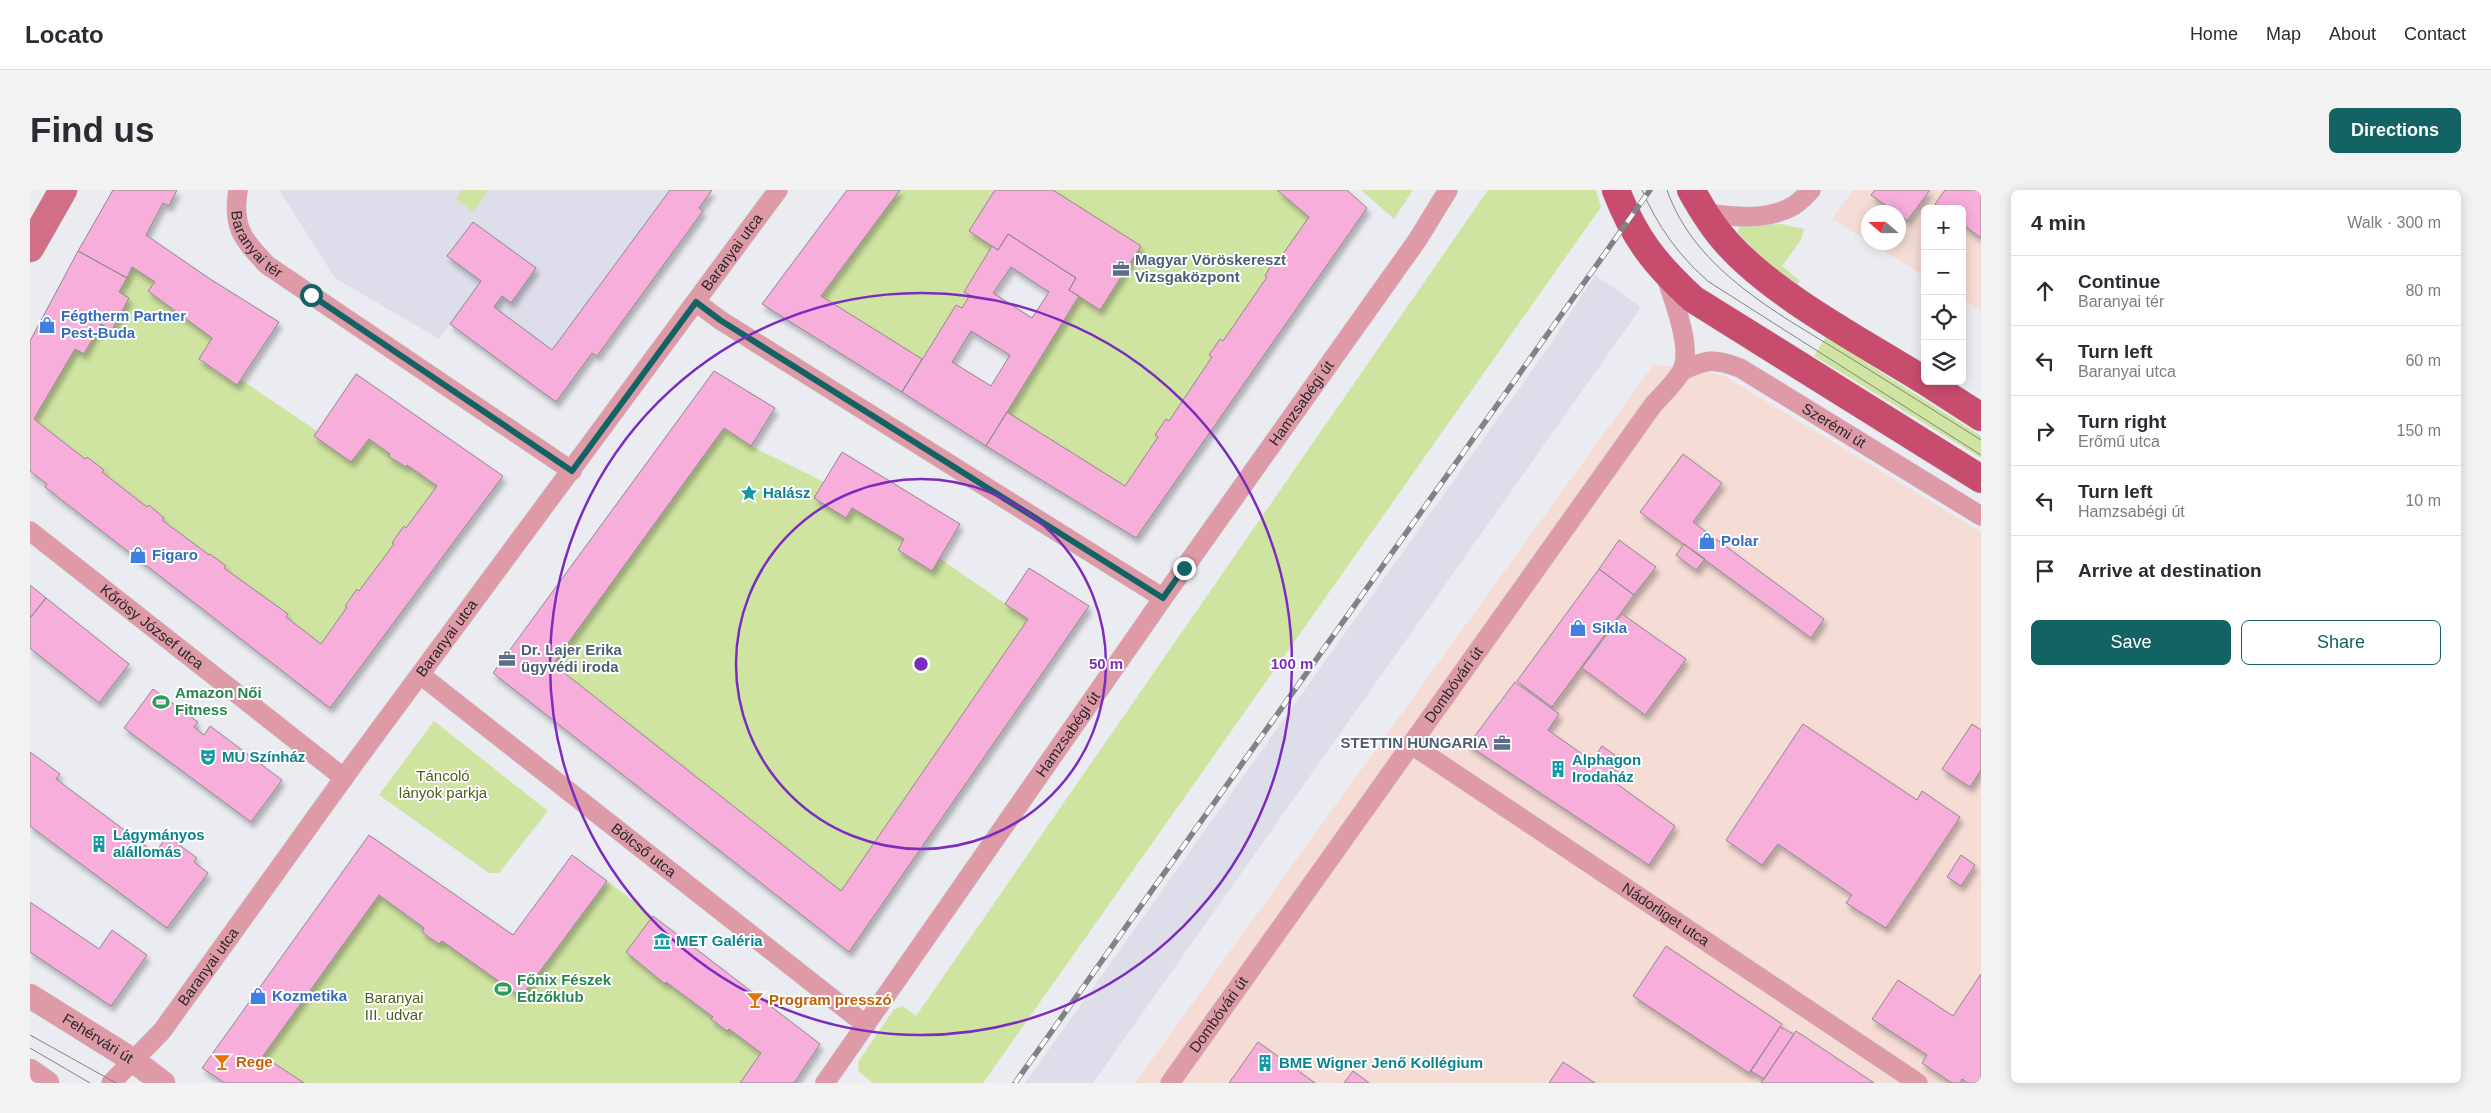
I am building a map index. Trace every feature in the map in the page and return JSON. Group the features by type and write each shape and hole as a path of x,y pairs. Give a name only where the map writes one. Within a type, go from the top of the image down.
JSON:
{"main road":[{"path":"30,248 63,190"},
{"name":"Szerémi út","path":"1616,190 1630,223 1645,249 1664,273 1693,299 1981,479"},
{"path":"1691,190 1727,243 1755,270 1808,308 1921,379"},
{"path":"1931,385 1981,417"}],"street":[{"name":"Baranyai tér","path":"238,190 237,220 243,239 267,265 572,471"},
{"name":"Baranyai utca","path":"111,1083 134,1062 162,1031 344,778 422,676 778,190"},
{"name":"Hamzsabégi út","path":"825,1083 1163,598 1418,239 1448,190"},
{"path":"1705,213 1739,218 1768,214 1794,206 1811,190"},
{"path":"1664,273 1678,312 1685,343 1682,371"},
{"path":"696,302 736,330 1163,598"},
{"name":"Szerémi út","path":"1682,371 1702,361 1719,360 1740,368 1981,516"},
{"name":"Dombóvári út","path":"1170,1083 1412,746 1653,405 1682,371"},
{"name":"Kőrösy József utca","path":"30,531 344,778"},
{"name":"Bölcső utca","path":"422,676 866,1025"},
{"name":"Nádorliget utca","path":"1412,746 1918,1083"},
{"name":"Fehérvári út","path":"30,996 134,1062 163,1083"},
{"path":"30,1071 48,1083"}],"shaded area":[{"path":"279,190 712,190 699,208 703,211 597,356 592,353 556,402 450,324 439,339 335,278"},
{"path":"1853,190 1981,190 1981,310 1966,301 1966,205 1921,205 1921,274 1882,250 1906,250 1906,205 1861,205 1861,237 1832,219"},
{"path":"1595,275 1637,304 1640,309 1093,1083 1025,1083 1550,345"},
{"path":"1654,364 1723,375 1981,532 1981,1083 1135,1083"}],"green space":[{"path":"462,190 489,190 473,212 456,199"},
{"path":"900,190 995,190 969,231 992,246 964,291 970,295 962,308 956,305 922,359 822,296"},
{"path":"1053,190 1277,190 1309,217 1278,261 1275,260 1265,275 1267,277 1169,421 1166,419 1155,435 1158,437 1125,486 1007,412 1079,296 1100,309 1141,246"},
{"path":"1361,190 1413,190 1394,219"},
{"path":"1488,190 1596,190 1601,207 983,1083 873,1083 859,1072 858,1062 894,1009 903,1006 916,1016"},
{"path":"1780,224 1804,229 1801,240 1782,266 1800,281 1796,286 1766,262 1737,232 1740,226"},
{"path":"132,267 155,282 149,292 212,338 199,360 236,385 240,379 317,431 314,436 351,462 369,439 390,454 388,456 405,467 407,465 437,486 406,528 404,526 392,543 394,545 359,591 357,590 345,605 347,607 321,644 286,617 287,614 224,568 225,566 210,554 162,520 164,517 149,506 147,507 102,472 103,469 87,457 85,459 34,419 75,349 84,354 101,324 129,298 119,292"},
{"path":"1826,337 1981,436 1981,458 1814,356"},
{"path":"724,428 751,446 824,482 814,499 846,517 852,508 904,539 898,550 931,571 939,558 1028,619 841,891 553,664"},
{"name":"Táncoló lányok parkja","path":"434,721 548,811 499,873 489,873 379,795"},
{"name":"Baranyai III. udvar","path":"607,881 653,916 626,952 664,983 666,982 713,1017 711,1020 727,1031 729,1029 761,1053 740,1083 304,1083 263,1056 379,895 424,928 422,932 439,944 442,941 521,997"}],"building":[{"path":"113,190 177,190 169,206 163,203 146,235 210,279 279,322 237,385 199,359 212,338 148,291 155,282 132,267 127,278 78,251"},
{"path":"670,190 712,190 699,208 703,211 597,356 592,353 556,402 450,324 481,281 447,256 473,222 536,268 511,303 502,296 494,307 552,350"},
{"path":"847,190 900,190 821,296 922,359 902,392 762,304"},
{"path":"995,190 1053,190 1141,246 1100,310 1069,290 1076,278 1008,234 998,250 969,231"},
{"path":"1277,190 1347,190 1367,208 1136,538 986,446 1007,412 1125,486 1158,437 1155,435 1166,419 1169,421 1212,357 1209,355 1220,339 1223,341 1267,277 1265,276 1270,267 1276,260 1278,261 1309,217"},
{"path":"1875,190 1930,190 1907,221 1906,205 1885,205 1871,195"},
{"path":"1945,190 1981,190 1981,238 1966,227 1966,205 1935,204"},
{"path":"1008,234 1076,278 1069,290 1079,296 986,446 902,392 956,305 962,308 970,295 964,292 992,246 998,250","holes":["1011,267 1049,292 1032,318 993,293","971,331 1010,355 991,386 952,362"]},
{"path":"78,251 127,278 119,292 129,298 112,330 101,324 84,354 75,349 34,419 85,459 87,457 104,470 102,472 147,507 149,505 164,518 162,520 288,614 286,617 321,644 357,589 359,591 394,544 392,543 398,534 404,526 406,528 437,486 407,465 406,467 388,456 390,454 369,439 351,462 314,436 356,374 503,476 330,708 45,487 47,484 30,471 30,341"},
{"path":"714,371 775,408 751,446 724,428 553,664 841,891 1028,619 1005,604 1029,568 1089,606 849,952 493,673"},
{"path":"842,452 960,524 932,571 898,550 904,539 852,508 846,518 814,498"},
{"path":"1683,454 1722,483 1693,522 1824,619 1811,638 1640,512"},
{"path":"1619,540 1656,567 1634,595 1599,569"},
{"path":"1684,544 1705,559 1696,570 1676,555"},
{"path":"1599,569 1634,595 1552,707 1517,681"},
{"path":"30,585 46,598 30,618"},
{"path":"46,598 129,664 99,703 30,648 30,618"},
{"path":"1622,614 1686,659 1645,715 1582,668"},
{"name":"Alphagon Irodaház","path":"1515,682 1559,714 1548,730 1592,761 1602,746 1619,758 1606,776 1675,826 1649,865 1468,745"},
{"name":"MU Színház","path":"153,689 198,722 194,727 204,735 210,726 282,780 251,822 124,728"},
{"path":"1803,724 1917,800 1922,791 1960,817 1886,928 1846,903 1852,895 1778,844 1762,865 1726,840"},
{"path":"1972,724 1981,730 1981,770 1970,787 1942,769"},
{"name":"Lágymányos alállomás","path":"30,752 60,774 56,779 155,853 167,836 197,858 194,862 208,873 167,928 30,826"},
{"path":"369,835 513,935 572,855 607,881 521,997 442,941 439,944 430,938 422,932 424,928 379,895 263,1056 304,1083 225,1083 202,1068"},
{"path":"1961,855 1975,865 1961,886 1947,877"},
{"path":"30,902 99,949 112,930 147,955 111,1006 30,952"},
{"path":"653,916 820,1044 794,1083 740,1083 761,1053 729,1029 727,1031 711,1019 713,1017 666,982 665,984 626,952"},
{"path":"1666,946 1782,1024 1749,1073 1633,996"},
{"path":"1981,974 1981,1083 1968,1083 1962,1079 1960,1083 1952,1083 1922,1063 1927,1055 1872,1019 1898,980 1953,1016"},
{"path":"1780,1027 1794,1034 1764,1079 1751,1071"},
{"path":"1796,1031 1874,1083 1761,1083"},
{"name":"BME Wigner Jenő Kollégium","path":"1258,1042 1315,1083 1229,1083"},
{"path":"1563,1062 1595,1083 1549,1083"},
{"name":"BME Wigner Jenő Kollégium","path":"1353,1071 1369,1083 1344,1083"}],"tram line":[{"path":"1642,190 1648,204 1670,240 1688,262 1709,282 1981,455"},
{"path":"1667,190 1680,219 1698,245 1744,289 1798,326 1981,440"},
{"path":"30,1035 116,1083"},
{"path":"30,1048 90,1083"}],"railway":[{"path":"1015,1083 1650,190"}],"place":[{"name":"Magyar Vöröskereszt Vizsgaközpont","path":"1121,269"},
{"name":"Fégtherm Partner Pest-Buda","path":"47,325"},
{"name":"Halász","path":"749,493"},
{"name":"Polar","path":"1707,541"},
{"name":"Figaro","path":"138,555"},
{"name":"Sikla","path":"1578,628"},
{"name":"Dr. Lajer Erika ügyvédi iroda","path":"507,659"},
{"name":"Amazon Női Fitness","path":"161,702"},
{"name":"STETTIN HUNGARIA","path":"1502,743"},
{"name":"MU Színház","path":"208,757"},
{"name":"Alphagon Irodaház","path":"1558,769"},
{"name":"Lágymányos alállomás","path":"99,844"},
{"name":"MET Galéria","path":"662,941"},
{"name":"Főnix Fészek Edzőklub","path":"503,989"},
{"name":"Kozmetika","path":"258,996"},
{"name":"Program presszó","path":"755,1000"},
{"name":"Rege","path":"222,1062"},
{"name":"BME Wigner Jenő Kollégium","path":"1265,1063"}],"route":[{"path":"311,295 572,471 696,302 720,320 1163,598 1184,568"}]}
